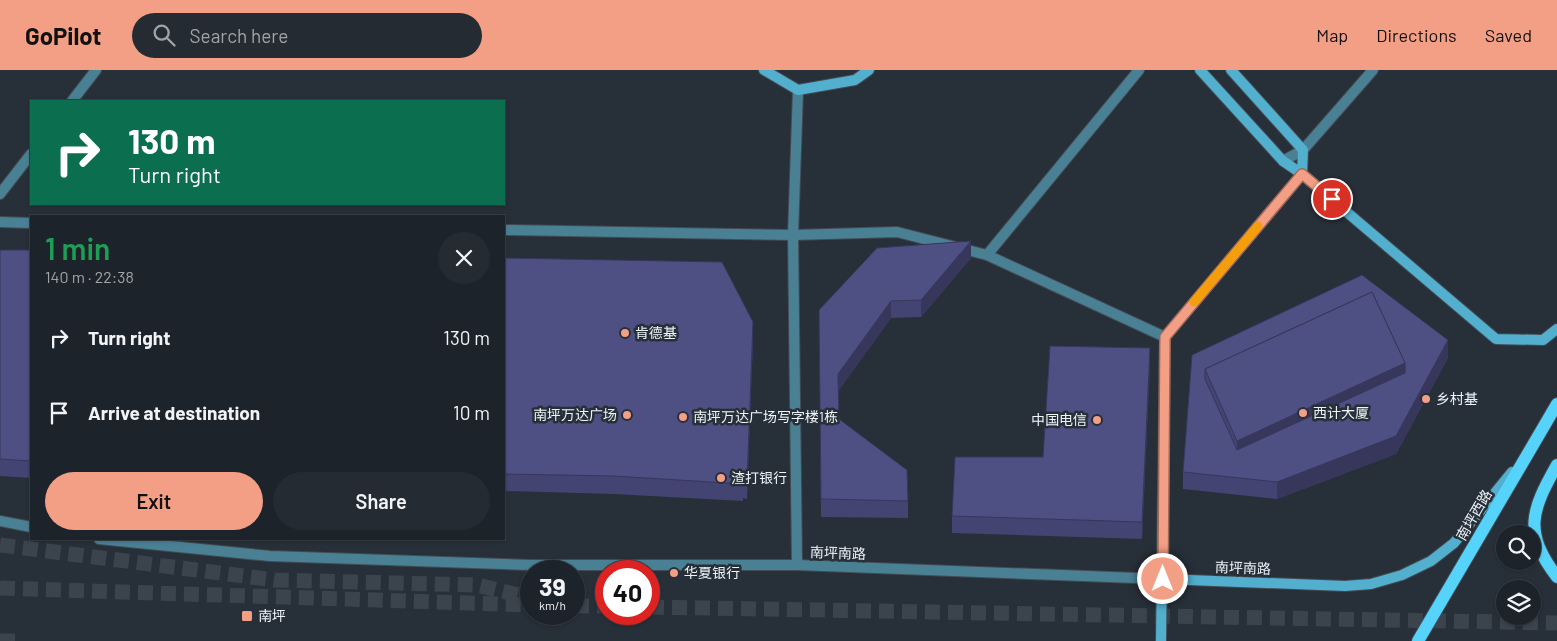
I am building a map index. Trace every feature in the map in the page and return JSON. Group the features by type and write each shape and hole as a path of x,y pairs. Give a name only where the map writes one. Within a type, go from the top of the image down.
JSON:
{"main road":[{"name":"南坪西路","path":"1418,641 1557,404"},
{"path":"1557,465 1541,493 1534,516 1536,539 1544,559 1557,577"}],"street":[{"path":"73,100 96,70"},
{"path":"764,70 798,90 855,80 869,70"},
{"path":"987,255 1139,70"},
{"path":"1200,70 1283,161 1302,174 1496,339 1543,340 1557,329"},
{"path":"1161,641 1165,337 1302,174 1303,150 1231,70"},
{"path":"1283,161 1303,150 1373,70"},
{"path":"797,565 793,235 798,90"},
{"path":"0,194 30,155"},
{"path":"0,222 30,222"},
{"path":"505,230 793,235 897,232 987,255 1165,337"},
{"name":"南坪南路","path":"109,540 270,556 529,565 797,565 1346,586 1372,584 1402,575 1431,561 1454,543 1525,456"},
{"path":"0,521 30,527"}],"building":[{"path":"971,241 921,300 891,301 838,374 839,419 907,470 908,501 821,499 819,310 877,248"},
{"path":"0,250 30,250 30,461 0,459"},
{"name":"南坪万达广场","path":"505,258 722,262 753,322 747,481 743,481 743,484 614,476 505,474"},
{"path":"1362,275 1448,340 1396,436 1277,482 1183,472 1192,355","holes":["1372,292 1405,363 1405,373 1237,450 1205,379 1205,369"]},
{"path":"1372,292 1405,363 1237,441 1205,369"},
{"name":"中国电信","path":"1050,346 1150,348 1142,522 952,516 955,457 1043,457"}],"tunnel":[{"path":"0,545 275,580 477,585 520,595"},
{"path":"0,588 520,605"},
{"path":"585,606 595,606"},
{"path":"660,607 1557,623"},
{"path":"0,641 21,641"}],"slow traffic":[{"path":"1194,302 1258,226"}],"place":[{"name":"肯德基","path":"625,333"},
{"name":"乡村基","path":"1426,399"},
{"name":"西计大厦","path":"1303,413"},
{"name":"南坪万达广场","path":"627,415"},
{"name":"南坪万达广场写字楼1栋","path":"683,417"},
{"name":"中国电信","path":"1097,420"},
{"name":"渣打银行","path":"721,478"},
{"name":"华夏银行","path":"674,573"},
{"name":"南坪","path":"247,616"}],"route":[{"path":"1163,579 1165,337 1302,174 1332,199"}]}
